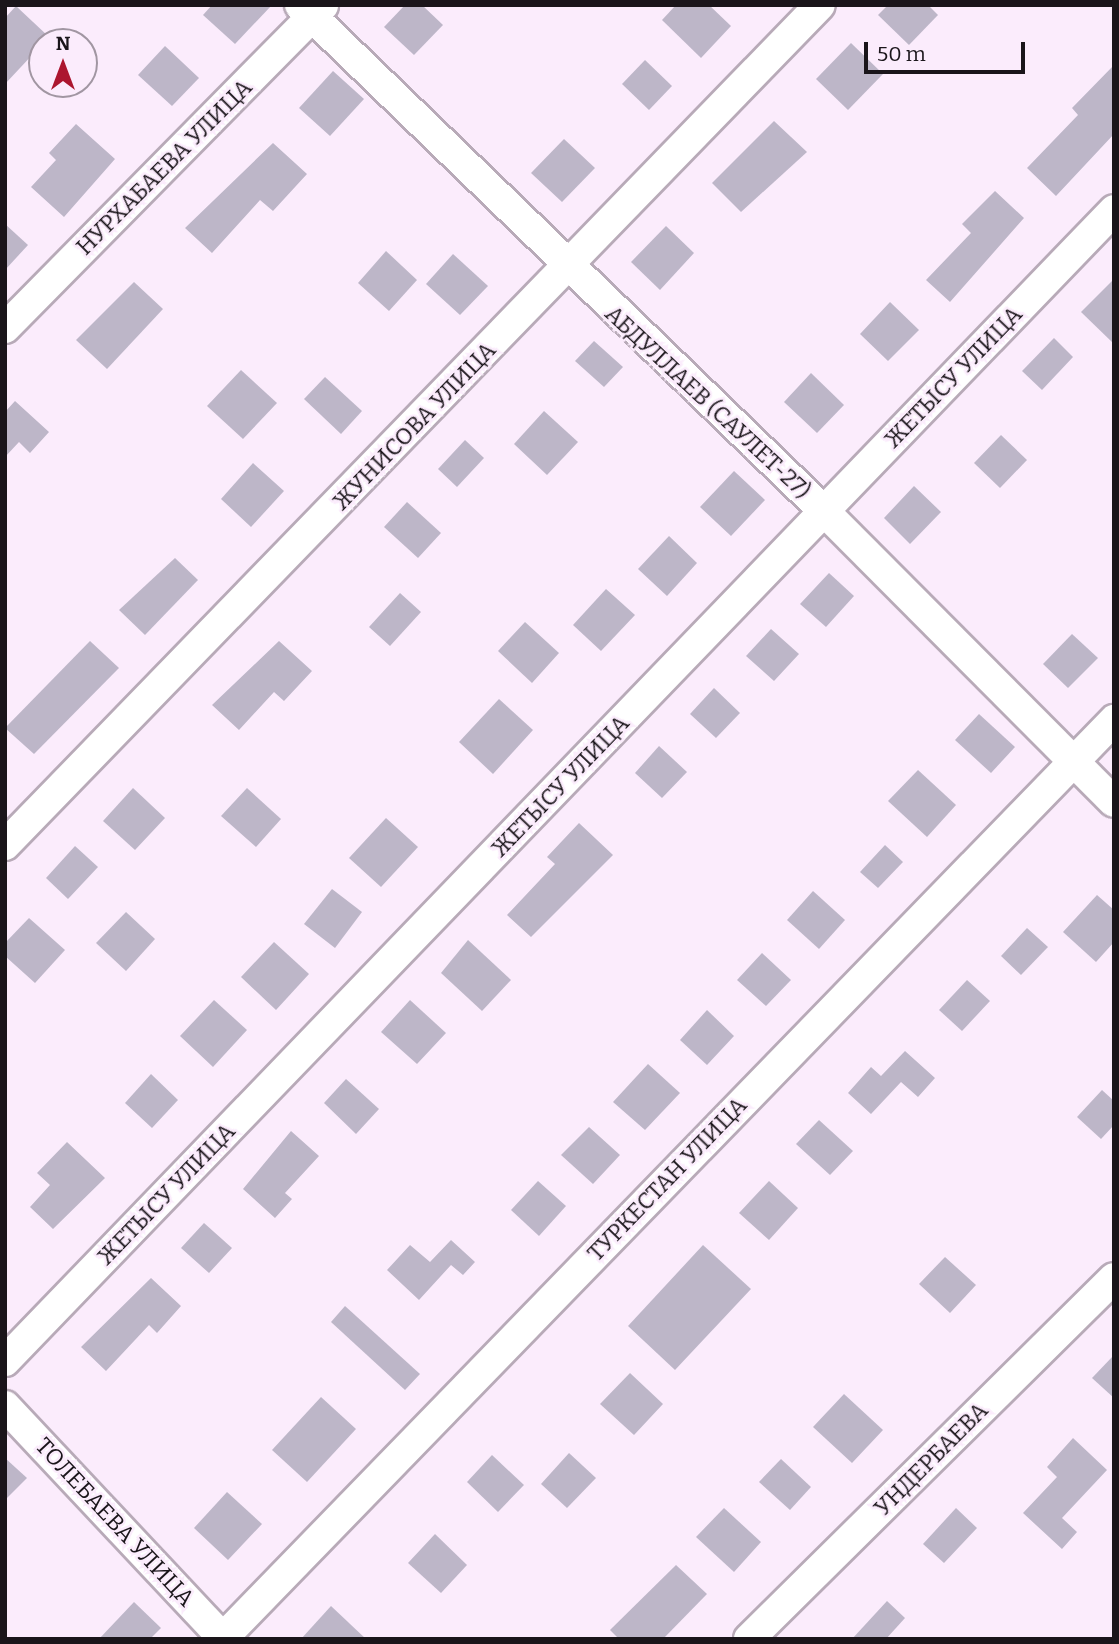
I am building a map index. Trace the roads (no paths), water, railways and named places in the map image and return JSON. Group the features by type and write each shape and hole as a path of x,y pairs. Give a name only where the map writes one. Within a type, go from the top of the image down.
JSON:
{"street":[{"name":"ЖУНИСОВА УЛИЦА","path":"5,845 567,269 820,5"},
{"name":"АБДУЛЛАЕВ (САУЛЕТ-27)","path":"312,9 567,269 825,512 1114,802"},
{"name":"НУРХАБАЕВА УЛИЦА","path":"5,328 312,9"},
{"name":"ЖЕТЫСУ УЛИЦА","path":"5,1361 1114,209"},
{"name":"ТУРКЕСТАН УЛИЦА","path":"223,1638 1072,760 1114,720"},
{"name":"УНДЕРБАЕВА","path":"749,1639 1114,1278"},
{"name":"ТОЛЕБАЕВА УЛИЦА","path":"5,1406 223,1638"}]}
